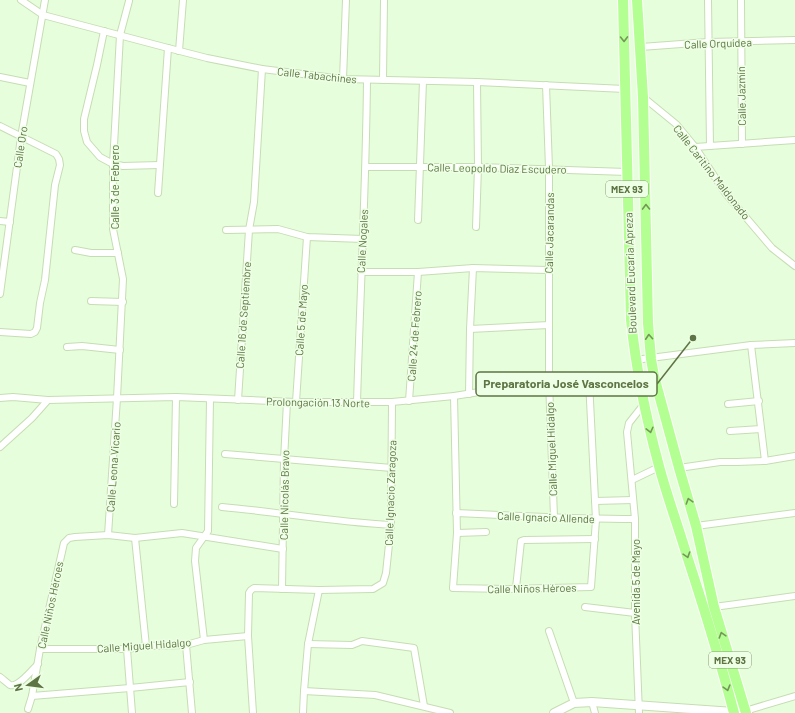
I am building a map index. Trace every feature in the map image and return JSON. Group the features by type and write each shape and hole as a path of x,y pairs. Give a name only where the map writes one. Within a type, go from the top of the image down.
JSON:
{"main road":[{"name":"Boulevard Eucaria Apreza","path":"623,0 631,320 635,360 640,378"},
{"name":"Boulevard Eucaria Apreza","path":"637,0 643,97 648,323 654,376"},
{"name":"MEX 93","path":"654,376 696,526 709,609 734,712"},
{"name":"MEX 93","path":"640,378 644,404 659,467 746,712"}],"street":[{"name":"Calle Tabachines","path":"21,0 43,15 180,51 262,69 343,79 477,82 625,89"},
{"name":"Calle Oro","path":"0,294 21,137 45,0"},
{"path":"180,51 183,0"},
{"path":"343,79 346,0"},
{"path":"383,80 384,0"},
{"path":"708,0 710,146"},
{"name":"Calle Jazmín","path":"740,0 742,144"},
{"name":"Calle 3 de Febrero","path":"117,398 123,279 113,229 113,164 120,35 129,1"},
{"path":"104,30 84,120 84,131 87,142 100,157 113,164 123,166 159,165"},
{"name":"Calle Orquídea","path":"640,47 708,42 795,40"},
{"path":"158,192 168,48"},
{"name":"Calle 16 de Septiembre","path":"238,400 248,230 254,202 262,69"},
{"path":"0,77 30,83"},
{"name":"Calle Nogales","path":"357,403 366,167 367,80"},
{"path":"418,220 423,81"},
{"path":"476,227 478,167 477,82"},
{"name":"Calle Jacarandas","path":"546,85 549,168 549,381"},
{"name":"Calle Caritino Maldonado","path":"643,97 676,124 695,147 726,194 741,212 772,248 795,266"},
{"path":"0,126 56,154 60,165 51,218 45,280 37,328 35,332 31,334 0,332"},
{"path":"695,147 795,140"},
{"name":"Calle Leopoldo Díaz Escudero","path":"366,167 549,168 627,172"},
{"path":"0,221 10,222"},
{"path":"226,230 278,230 307,237 363,239"},
{"name":"Calle 5 de Mayo","path":"296,402 307,237"},
{"path":"75,250 91,253 118,253"},
{"path":"469,394 473,268"},
{"path":"361,272 418,272 473,268 548,270"},
{"name":"Calle 24 de Febrero","path":"409,401 418,272"},
{"path":"91,301 123,302"},
{"path":"470,328 549,325"},
{"path":"635,360 751,346 795,343"},
{"path":"68,348 82,346 120,350"},
{"path":"751,346 759,401 765,461"},
{"name":"Prolongación 13 Norte","path":"0,398 13,397 48,400 176,397 287,402 392,402 469,394 549,381 640,378 654,376"},
{"name":"Calle Niños Héroes","path":"457,533 452,588 591,587 596,520 589,380"},
{"name":"Calle Miguel Hidalgo","path":"549,381 554,517"},
{"path":"454,396 457,533 486,532"},
{"path":"174,504 176,397"},
{"name":"Calle Leona Vicario","path":"108,535 117,398"},
{"path":"204,640 195,561 196,548 208,532 210,399"},
{"path":"0,447 32,418 48,400"},
{"path":"728,404 759,401"},
{"name":"Calle Nicolás Bravo","path":"282,588 284,460 287,402"},
{"name":"Calle Ignacio Zaragoza","path":"319,590 373,589 383,583 386,573 390,525 392,402"},
{"name":"Avenida 5 de Mayo","path":"639,709 635,613 635,519 627,432 630,423 644,404"},
{"path":"730,431 761,429"},
{"path":"225,454 392,468"},
{"path":"679,468 720,462 765,461 795,456"},
{"path":"632,480 659,467"},
{"path":"595,501 633,500"},
{"path":"222,507 284,513 354,523 390,525"},
{"name":"Calle Ignacio Allende","path":"456,513 585,517 596,520 635,519"},
{"path":"696,526 795,513"},
{"path":"108,535 134,538 182,533 283,549"},
{"name":"Calle Niños Héroes","path":"28,709 64,543 69,538 108,535"},
{"path":"134,538 146,646"},
{"path":"516,588 521,541 595,539"},
{"path":"253,713 248,636 249,593 254,588 319,590 308,644 303,713"},
{"path":"709,609 795,596"},
{"path":"586,607 635,613"},
{"path":"549,631 574,704"},
{"name":"Calle Miguel Hidalgo","path":"40,649 127,649 146,646 186,645 204,640 248,636"},
{"path":"308,644 352,645 362,641 414,648 424,706"},
{"path":"186,645 192,713"},
{"path":"127,649 132,713"},
{"path":"0,677 10,685 14,685 20,682 38,664"},
{"path":"32,696 190,682"},
{"path":"304,691 375,695 450,713"},
{"path":"554,713 574,704 592,702 639,709 746,712 795,696"},
{"path":"592,702 595,713"}],"place":[{"name":"Preparatoria José Vasconcelos","path":"693,338"}]}
